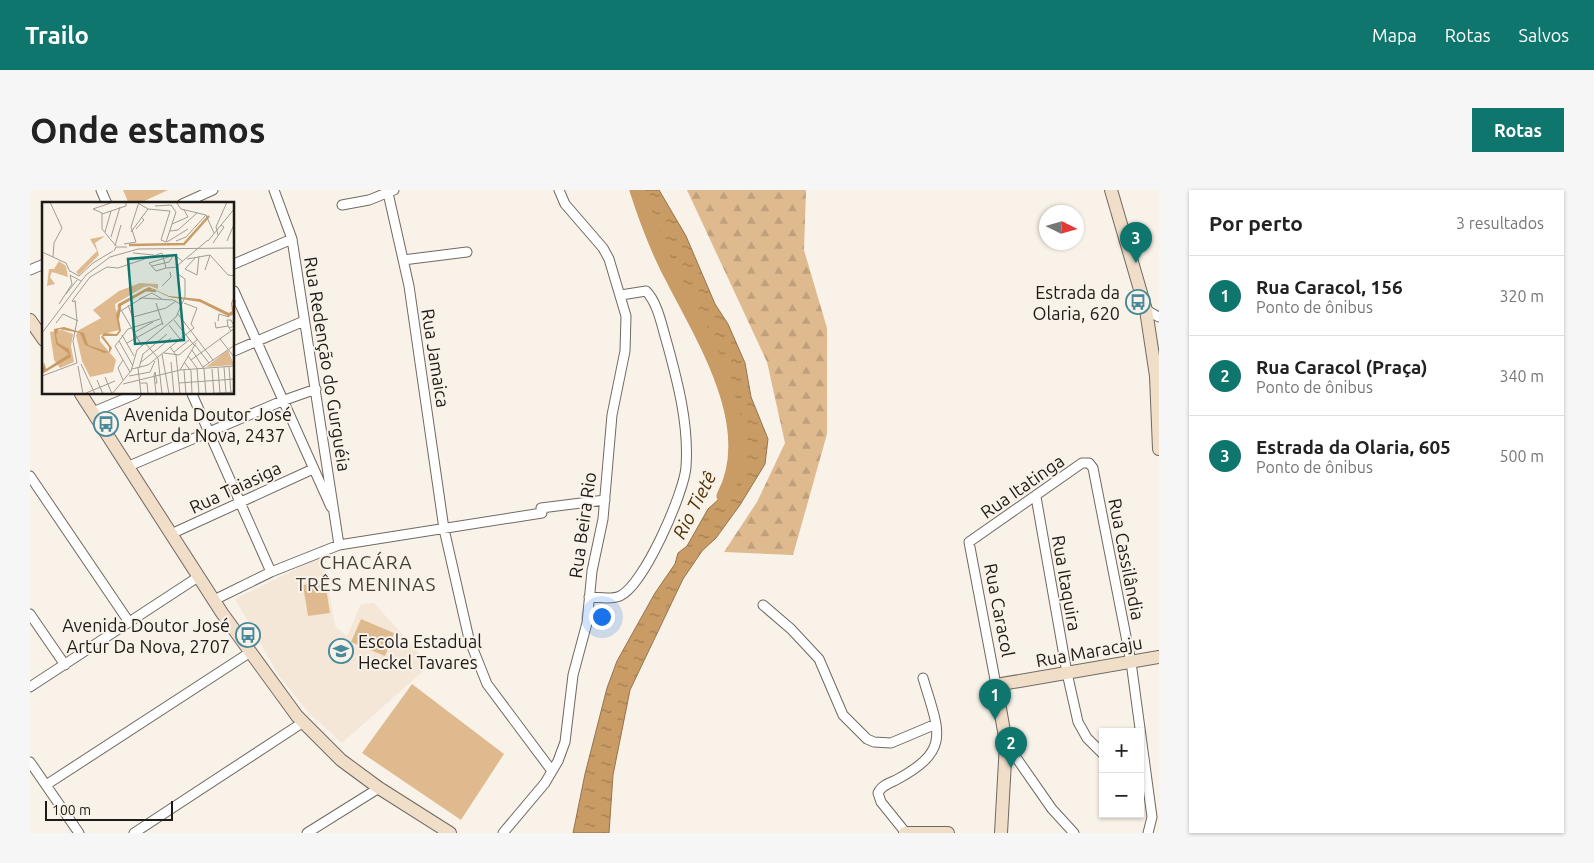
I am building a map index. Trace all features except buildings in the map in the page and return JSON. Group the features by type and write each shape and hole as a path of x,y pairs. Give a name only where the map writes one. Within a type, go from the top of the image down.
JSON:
{"main road":[{"path":"1111,190 1146,310 1156,376 1159,449"},
{"path":"30,321 42,337"},
{"path":"82,395 249,653 302,723 341,760 379,788 450,833"},
{"name":"Rua Maracaju","path":"996,685 1159,657"},
{"name":"Rua Caracol","path":"996,685 1006,743 1001,833"},
{"path":"905,833 948,833"}],"street":[{"path":"101,190 106,202"},
{"path":"192,202 213,190"},
{"name":"Rua Redenção do Gurguéia","path":"274,190 292,239 339,545"},
{"name":"Rua Beira Rio","path":"503,833 535,797 552,770 565,742 572,676 587,623 592,571 605,500 612,415 621,373 626,332 626,316 609,259 603,248 565,204 559,190"},
{"path":"342,205 391,192"},
{"name":"Rua Jamaica","path":"391,192 428,405 444,529 463,614 480,670 500,704 552,770"},
{"path":"235,264 292,239"},
{"path":"403,260 467,252"},
{"path":"30,270 42,265"},
{"path":"590,597 620,596 635,582 658,545 685,474 685,435 681,396 660,321 653,303 644,290 620,295"},
{"path":"235,293 282,401 336,516"},
{"path":"1146,310 1159,316"},
{"path":"235,351 304,321"},
{"path":"128,466 282,401 316,390"},
{"path":"93,412 134,395"},
{"path":"192,395 271,572"},
{"name":"Rua Itatinga","path":"969,542 1036,497 1082,463 1089,463 1093,468"},
{"name":"Rua Cassilândia","path":"1093,468 1131,662 1142,733 1152,817 1148,833"},
{"name":"Rua Taiasiga","path":"171,534 313,469"},
{"path":"30,476 129,622"},
{"name":"Rua Itaquira","path":"1036,497 1067,673 1082,730 1099,749"},
{"path":"214,600 271,572 339,545 444,529 605,500"},
{"name":"Rua Caracol","path":"969,542 996,685"},
{"path":"30,687 198,577"},
{"path":"763,605 791,629 820,659 843,715 867,739 882,743 891,742 936,724"},
{"path":"30,614 65,664"},
{"path":"46,785 249,653"},
{"path":"905,833 881,802 879,790 926,760 936,743 936,724 923,678"},
{"path":"134,833 302,723"},
{"path":"1006,743 1038,790 1074,833"},
{"path":"30,762 79,833"},
{"path":"307,833 379,788"},
{"path":"1144,794 1149,798"}],"shaded area":[{"name":"Escola Estadual Heckel Tavares","path":"323,556 335,626 347,636 361,604 374,603 430,665 342,743 309,713 279,676 235,599"}],"green space":[{"path":"123,190 168,190 142,202 128,202"},
{"path":"687,190 806,190 804,250 827,328 827,434 793,555 724,552 757,502 785,443 767,362"},
{"path":"325,581 330,613 308,616 303,585"},
{"path":"361,619 394,633 385,656 351,642"},
{"path":"412,684 504,754 461,820 362,753"}],"water":[{"name":"Rio Tietê","path":"635,190 659,190 686,236 715,304 728,324 745,363 751,397 768,439 765,464 740,505 716,538 702,551 683,579 630,690 613,775 609,833 573,833 585,774 607,688 617,661 655,593 675,564 678,553 687,546 708,509 719,499 730,480 738,475 740,462 741,449 739,437 732,426 732,394 721,386 709,363 712,346"}],"waterway":[{"name":"Rio Tietê","path":"637,190 649,225 669,271 701,331 725,386 736,443 734,470 724,496"}],"place":[{"name":"Estrada da Olaria, 605","path":"1136,263"},
{"name":"Estrada da Olaria, 620","path":"1138,302"},
{"name":"Avenida Doutor José Artur da Nova, 2437","path":"106,424"},
{"name":"Avenida Doutor José Artur Da Nova, 2707","path":"248,635"},
{"name":"Escola Estadual Heckel Tavares","path":"341,651"},
{"name":"Rua Caracol, 156","path":"995,720"},
{"name":"Rua Caracol (Praça)","path":"1011,768"}],"district":[{"name":"CHACÁRA TRÊS MENINAS","path":"366,573"}]}
